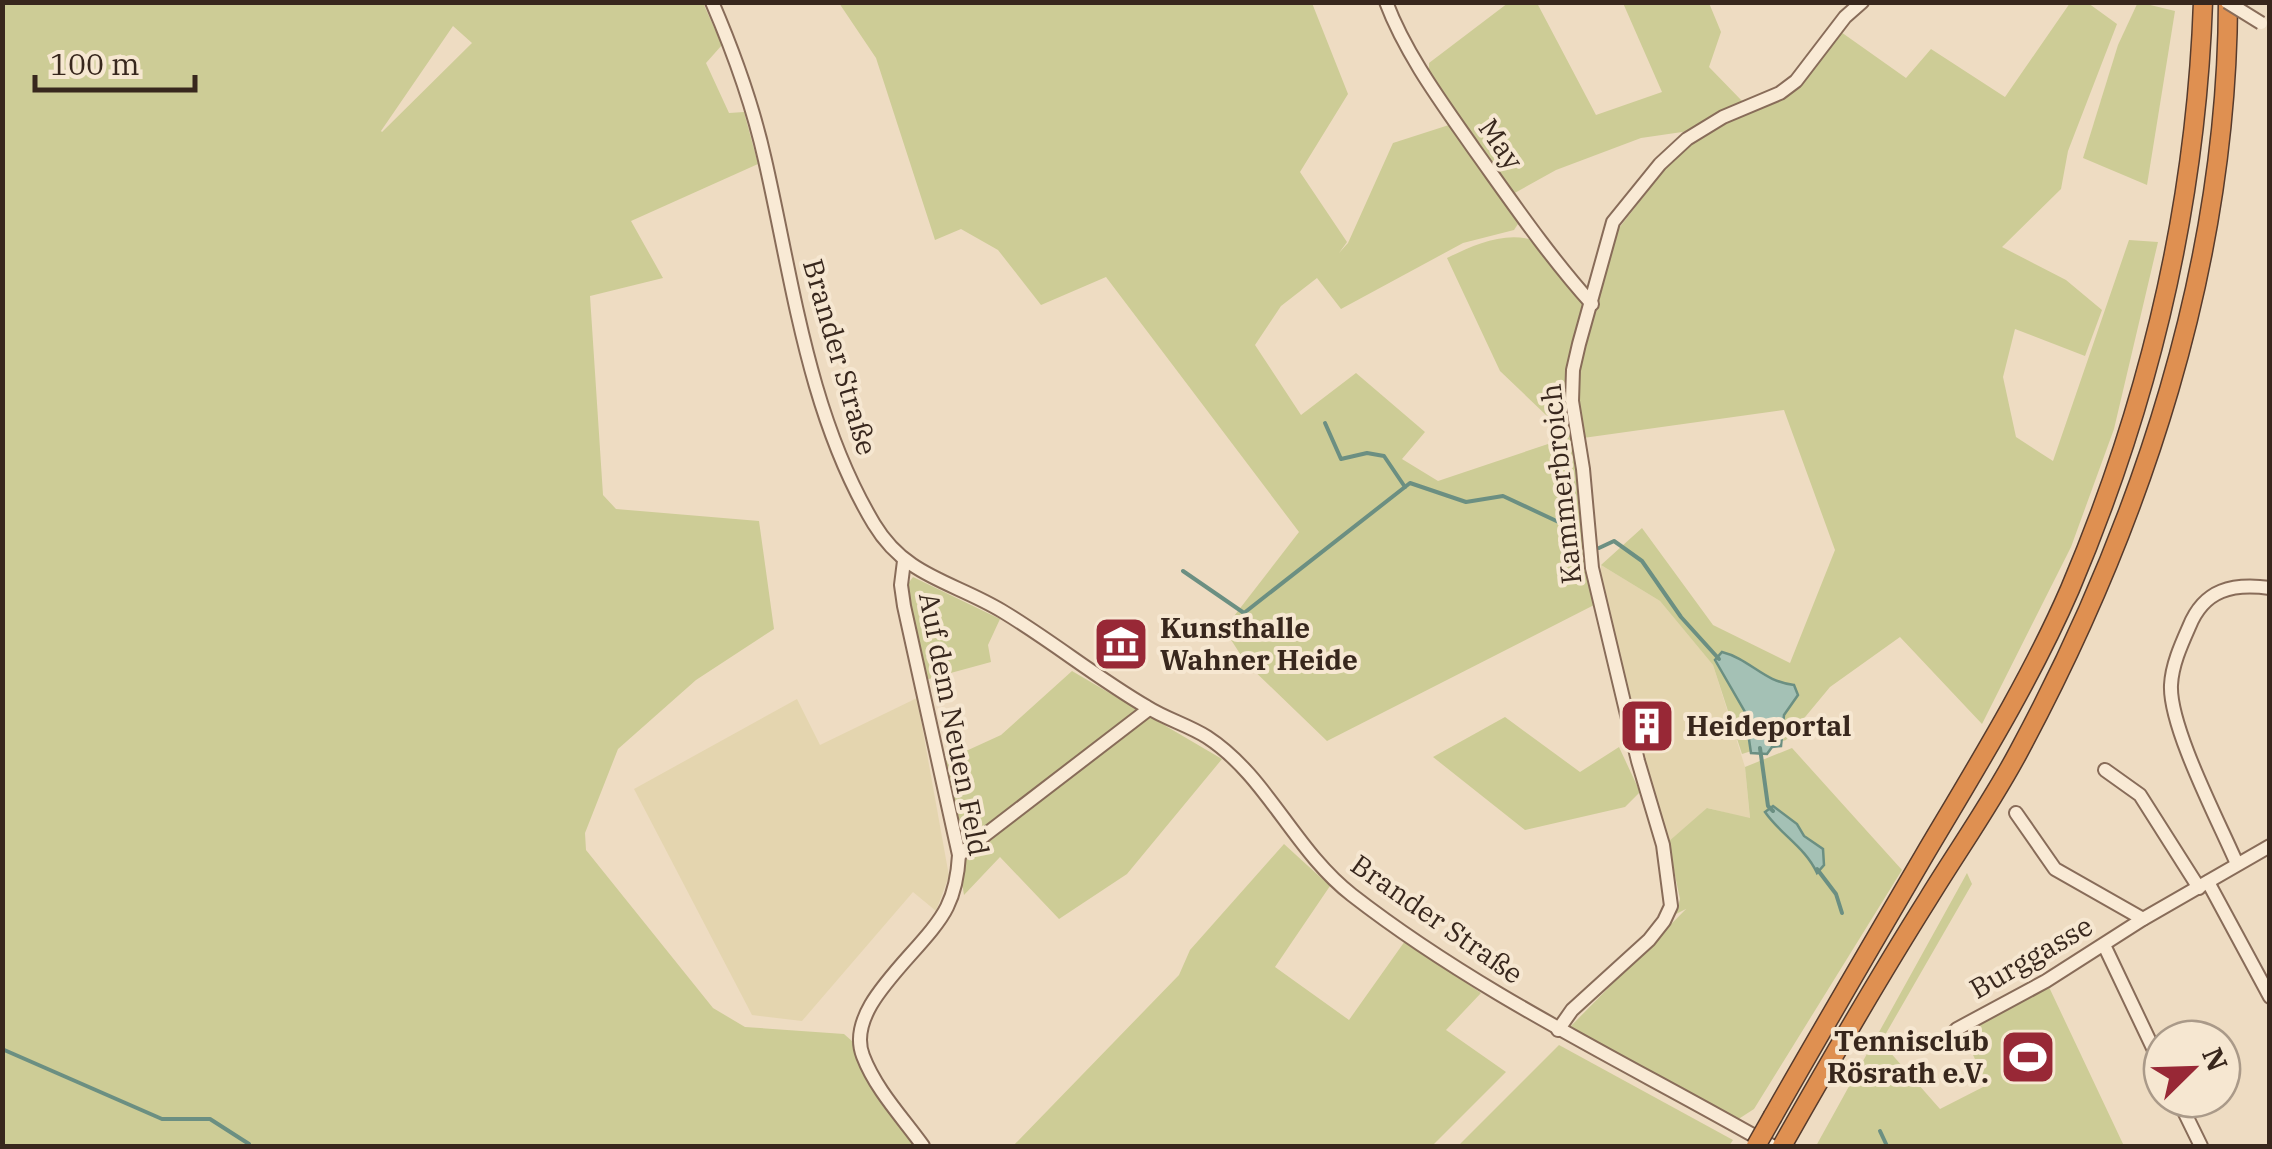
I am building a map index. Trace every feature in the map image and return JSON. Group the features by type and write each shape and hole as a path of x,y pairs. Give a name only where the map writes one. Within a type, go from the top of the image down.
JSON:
{"highway":[{"path":"1756,1146 1990,745 2049,632 2095,527 2156,339 2172,267 2202,50 2203,2"},
{"path":"1782,1146 2018,754 2066,660 2121,536 2182,348 2199,268 2228,48 2227,2"}],"street":[{"name":"Brander Straße","path":"712,2 734,53 765,157 788,282 838,450 873,522 895,554 1000,610 1149,709 1190,727 1226,751 1244,768 1304,847 1352,895 1468,976 1558,1030 1772,1146"},
{"name":"May","path":"1386,2 1404,42 1446,109 1530,230 1592,304"},
{"name":"Kammerbroich","path":"1558,1030 1572,1010 1649,940 1670,906 1663,845 1638,761 1592,568 1572,401 1573,370 1613,222 1660,164 1699,131 1788,87 1862,2"},
{"path":"2227,2 2265,26"},
{"name":"Auf dem Neuen Feld","path":"904,561 904,606 958,855 958,876 948,906 868,1010 859,1031 862,1054 878,1086 923,1146"},
{"path":"2237,864 2180,732 2171,687 2178,652 2193,616 2210,595 2235,586 2270,588"},
{"path":"958,855 1149,709"},
{"path":"2105,770 2140,796 2203,885 2270,997"},
{"name":"Burggasse","path":"2016,813 2054,869 2143,919"},
{"name":"Burggasse","path":"1945,1042 1957,1029 2046,981 2143,919 2270,846"},
{"path":"2104,945 2142,1025"},
{"path":"2188,1119 2202,1146"}],"shaded area":[{"path":"2138,2 2175,11 2147,185 2083,158 2118,45"},
{"path":"2,3 703,3 722,45 706,63 729,113 744,112 758,164 631,221 663,278 590,296 603,495 616,509 759,521 774,629 696,680 618,749 585,833 586,850 713,1008 745,1027 844,1034 853,1042 874,1090 915,1146 3,1146","holes":["453,26 472,43 382,132 381,131"]},
{"path":"839,3 1312,3 1348,94 1300,172 1347,242 1339,253 1348,243 1393,143 1452,124 1518,224 1514,230 1463,243 1341,309 1317,278 1281,306 1255,345 1301,415 1356,373 1425,432 1402,459 1438,481 1569,437 1500,371 1447,258 1498,239 1529,239 1598,303 1619,228 1675,156 1695,138 1781,97 1821,60 1841,32 1906,78 1931,49 2005,97 2070,3 2088,3 2117,24 2068,151 2061,189 2002,247 2066,280 2102,310 2085,356 2015,329 2003,377 2016,437 2053,461 2129,240 2158,242 2114,429 2071,547 1982,724 1900,637 1830,687 1786,740 1742,754 1713,665 1660,601 1601,565 1642,528 1713,625 1790,663 1835,550 1784,410 1583,438 1596,604 1327,741 1246,663 1224,629 1299,532 1106,277 1041,305 998,250 961,229 935,240 876,58"},
{"path":"1508,3 1537,3 1596,115 1662,92 1623,3 1709,3 1721,32 1709,67 1743,102 1689,131 1641,138 1556,170 1511,195 1429,71 1429,63"},
{"path":"1601,565 1660,601 1713,665 1745,767 1750,819 1708,808 1668,842 1645,765"},
{"path":"913,577 1000,619 988,645 991,662 925,680 904,589"},
{"path":"1722,652 1774,680 1794,685 1798,695 1784,715 1781,746 1772,747 1767,754 1751,753 1745,712 1715,660"},
{"path":"1072,671 1222,759 1127,874 1059,919 1000,857 964,895 942,762 1001,735"},
{"path":"917,698 949,876 936,911 913,892 802,1021 752,1015 634,789 797,699 820,745"},
{"path":"1505,717 1580,772 1619,747 1640,792 1625,807 1525,830 1433,757"},
{"path":"1792,748 1902,870 1754,1109 1737,1120 1569,1028 1686,909 1676,914 1680,899 1668,842 1707,808 1750,818 1745,767"},
{"path":"1773,806 1823,849 1824,865 1817,873 1765,812"},
{"path":"1284,844 1330,886 1275,967 1349,1020 1405,941 1481,993 1446,1030 1506,1072 1432,1146 1013,1146 1179,975 1190,950"},
{"path":"1967,873 1972,884 1881,1042 1940,1109 1987,1085 1961,1029 2048,985 2124,1146 1816,1146"},
{"path":"1559,1045 1733,1140 1729,1146 1458,1146"}],"waterway":[{"path":"1325,423 1341,459 1367,453 1384,456 1405,487"},
{"path":"1183,571 1244,613 1410,483 1466,502 1503,496 1565,525"},
{"path":"1599,548 1614,541 1642,561 1681,617 1719,659"},
{"path":"1760,748 1768,806 1773,811"},
{"path":"1817,869 1836,894 1842,913"},
{"path":"2,1049 162,1119 210,1119 249,1144"},
{"path":"1880,1131 1887,1146"}],"place":[{"name":"Kunsthalle Wahner Heide","path":"1121,644"},
{"name":"Heideportal","path":"1647,726"},
{"name":"Tennisclub Rösrath e.V.","path":"2028,1057"}]}
